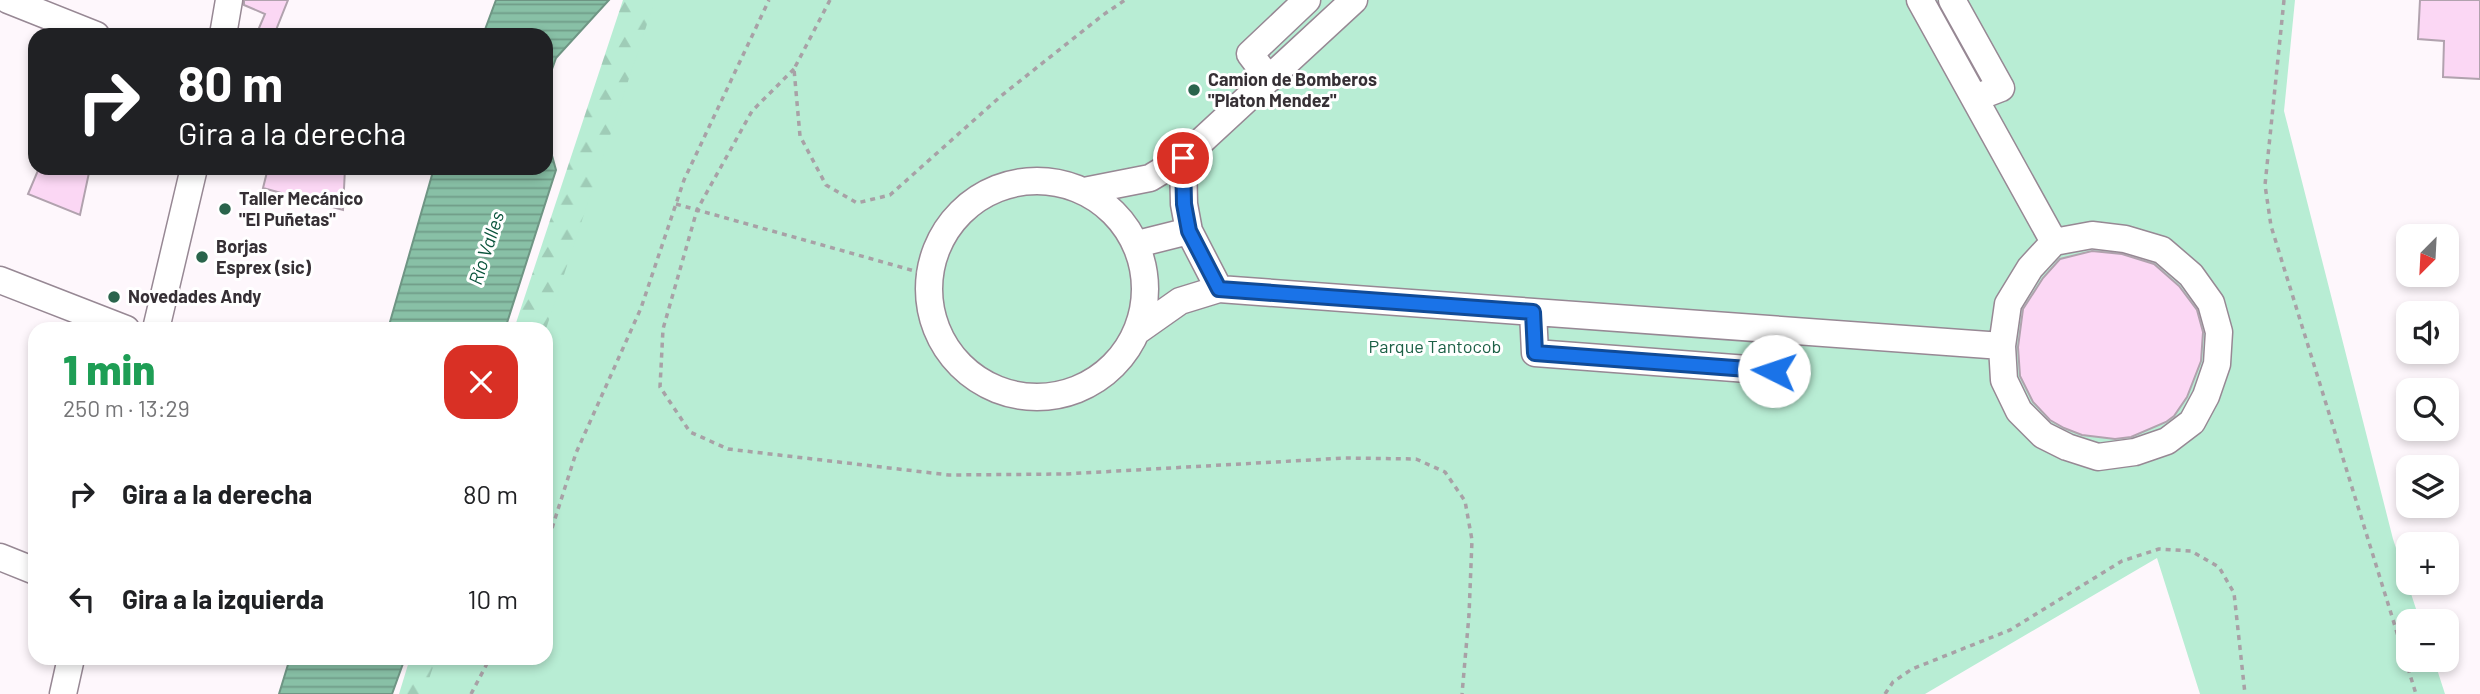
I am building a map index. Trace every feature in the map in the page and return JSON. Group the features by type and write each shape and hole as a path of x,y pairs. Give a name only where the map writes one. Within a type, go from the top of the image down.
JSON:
{"street":[{"path":"8,0 48,7 84,28"},
{"path":"224,28 229,0"},
{"path":"1269,79 1250,54 1307,0"},
{"path":"1084,191 1150,178 1183,158 1353,0"},
{"path":"1920,0 2054,242"},
{"path":"1952,0 2001,88 1975,98"},
{"path":"1183,158 1184,204 1189,231 1219,289"},
{"path":"158,322 192,175"},
{"path":"1051,181 1084,191 1115,213 1137,244 1146,281 1143,318 1127,352 1100,378 1066,394 1028,397 992,387 963,369 942,341 930,309 929,275 939,243 958,214 985,194 1017,183 1051,181"},
{"path":"1137,244 1189,231"},
{"path":"2092,235 2125,239 2162,250 2191,275 2211,303 2219,332 2217,364 2206,396 2192,422 2167,441 2136,452 2098,457 2043,435 2019,411 2004,380 2002,346 2008,304 2030,268 2054,242 2092,235"},
{"path":"0,280 108,322"},
{"path":"1136,332 1180,300 1219,289 2002,346"},
{"path":"1533,312 1535,353 1774,371 1780,330"},
{"path":"0,556 28,568"},
{"path":"62,694 69,665"}],"path":[{"path":"553,525 576,453 641,308 684,180 769,0"},
{"path":"830,0 794,69 752,111 697,210 663,329 660,387 690,432 727,449 949,475 1065,474 1345,458 1416,459 1445,472 1465,501 1472,540 1462,694"},
{"path":"794,69 800,136 826,186 858,203 890,195 1001,96 1125,0"},
{"path":"2284,0 2265,185 2271,226 2416,694"},
{"path":"676,204 929,275"},
{"path":"1885,694 1893,682 1912,669 2010,631 2122,561 2160,549 2191,551 2219,567 2234,593 2245,694"},
{"path":"471,694 486,665"}],"green space":[{"path":"623,0 757,0 550,322 516,322"},
{"name":"Parque Tantocob","path":"655,0 2295,0 2284,111 2396,548 2396,595 2411,595 2416,609 2396,609 2396,672 2438,672 2445,694 2200,694 2157,558 1925,694 424,694 434,665 553,665 553,322 548,322"},
{"path":"408,665 518,665 497,694 399,694"}],"water":[{"path":"496,0 609,0 556,58 553,66 553,28 486,28"},
{"name":"Río Valles","path":"553,159 556,170 507,322 390,322 432,175 553,175"},
{"path":"288,665 402,665 392,694 279,694"}],"building":[{"path":"244,0 288,0 277,28 259,28 265,14 244,5"},
{"path":"2420,0 2480,0 2480,79 2443,77 2444,41 2418,39"},
{"path":"36,175 89,175 80,215 28,194"},
{"path":"266,175 345,175 343,210 263,188"},
{"path":"2092,251 2122,254 2154,264 2179,286 2197,310 2203,332 2201,361 2187,397 2174,416 2131,437 2115,439 2082,435 2064,428 2050,420 2033,402 2020,376 2018,347 2023,309 2043,278 2060,259"}],"place":[{"name":"Camion de Bomberos \"Platon Mendez\"","path":"1194,90"},
{"name":"Taller Mecánico \"El Puñetas\"","path":"225,209"},
{"name":"Borjas Esprex (sic)","path":"202,257"},
{"name":"Novedades Andy","path":"114,297"}],"route":[{"path":"1183,158 1184,204 1189,231 1219,289 1533,312 1535,353 1774,371"}]}
